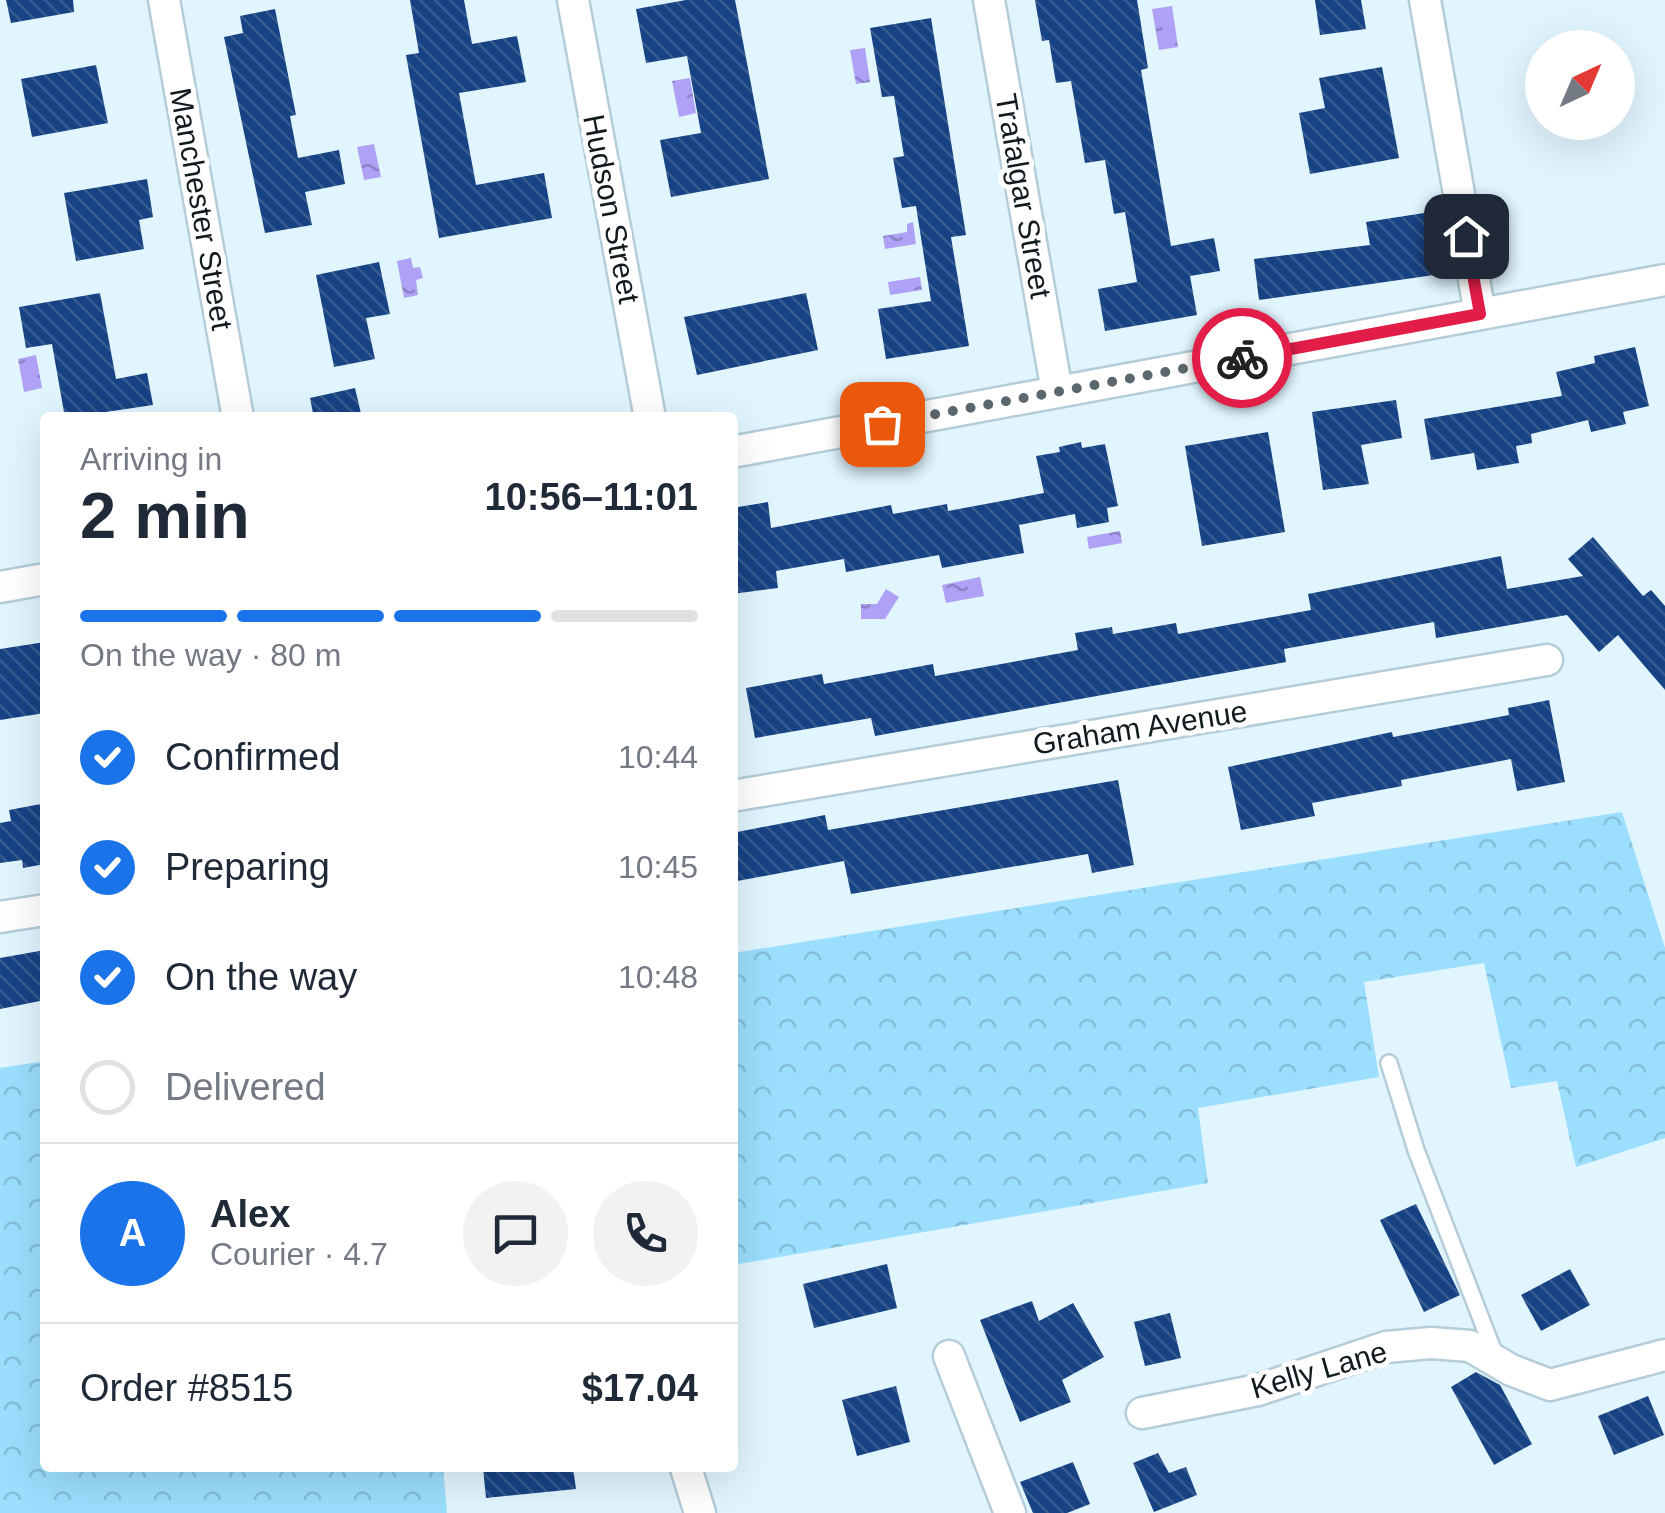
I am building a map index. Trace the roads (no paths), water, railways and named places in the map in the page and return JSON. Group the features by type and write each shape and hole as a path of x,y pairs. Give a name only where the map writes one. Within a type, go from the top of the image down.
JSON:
{"street":[{"name":"Manchester Street","path":"164,0 237,412"},
{"name":"Hudson Street","path":"572,0 649,412"},
{"name":"Trafalgar Street","path":"989,0 1057,392"},
{"path":"1425,0 1480,314"},
{"path":"738,451 1665,280"},
{"path":"0,587 40,580"},
{"name":"Graham Avenue","path":"738,795 1548,660"},
{"path":"0,918 40,911"},
{"name":"Kelly Lane","path":"1142,1413 1258,1390 1386,1347 1431,1343 1470,1346 1550,1385 1665,1355"},
{"path":"949,1356 1010,1513"},
{"path":"687,1472 700,1513"}],"lane":[{"path":"1390,1062 1416,1150 1497,1362"}],"water":[{"path":"1172,6 1178,47 1159,50 1152,9"},
{"path":"865,48 870,82 856,84 850,50"},
{"path":"690,78 696,113 679,117 672,81"},
{"path":"374,144 381,177 364,180 357,147"},
{"path":"913,222 916,244 885,249 883,236 907,232 907,224"},
{"path":"411,258 413,268 420,267 423,278 416,280 418,295 404,298 397,261"},
{"path":"920,277 922,290 890,295 888,282"},
{"path":"36,355 42,388 24,392 18,359"},
{"path":"1120,531 1122,543 1089,549 1087,537"},
{"path":"980,577 984,596 946,603 942,585"},
{"path":"886,589 899,597 885,619 861,619 861,604 877,604"}]}
